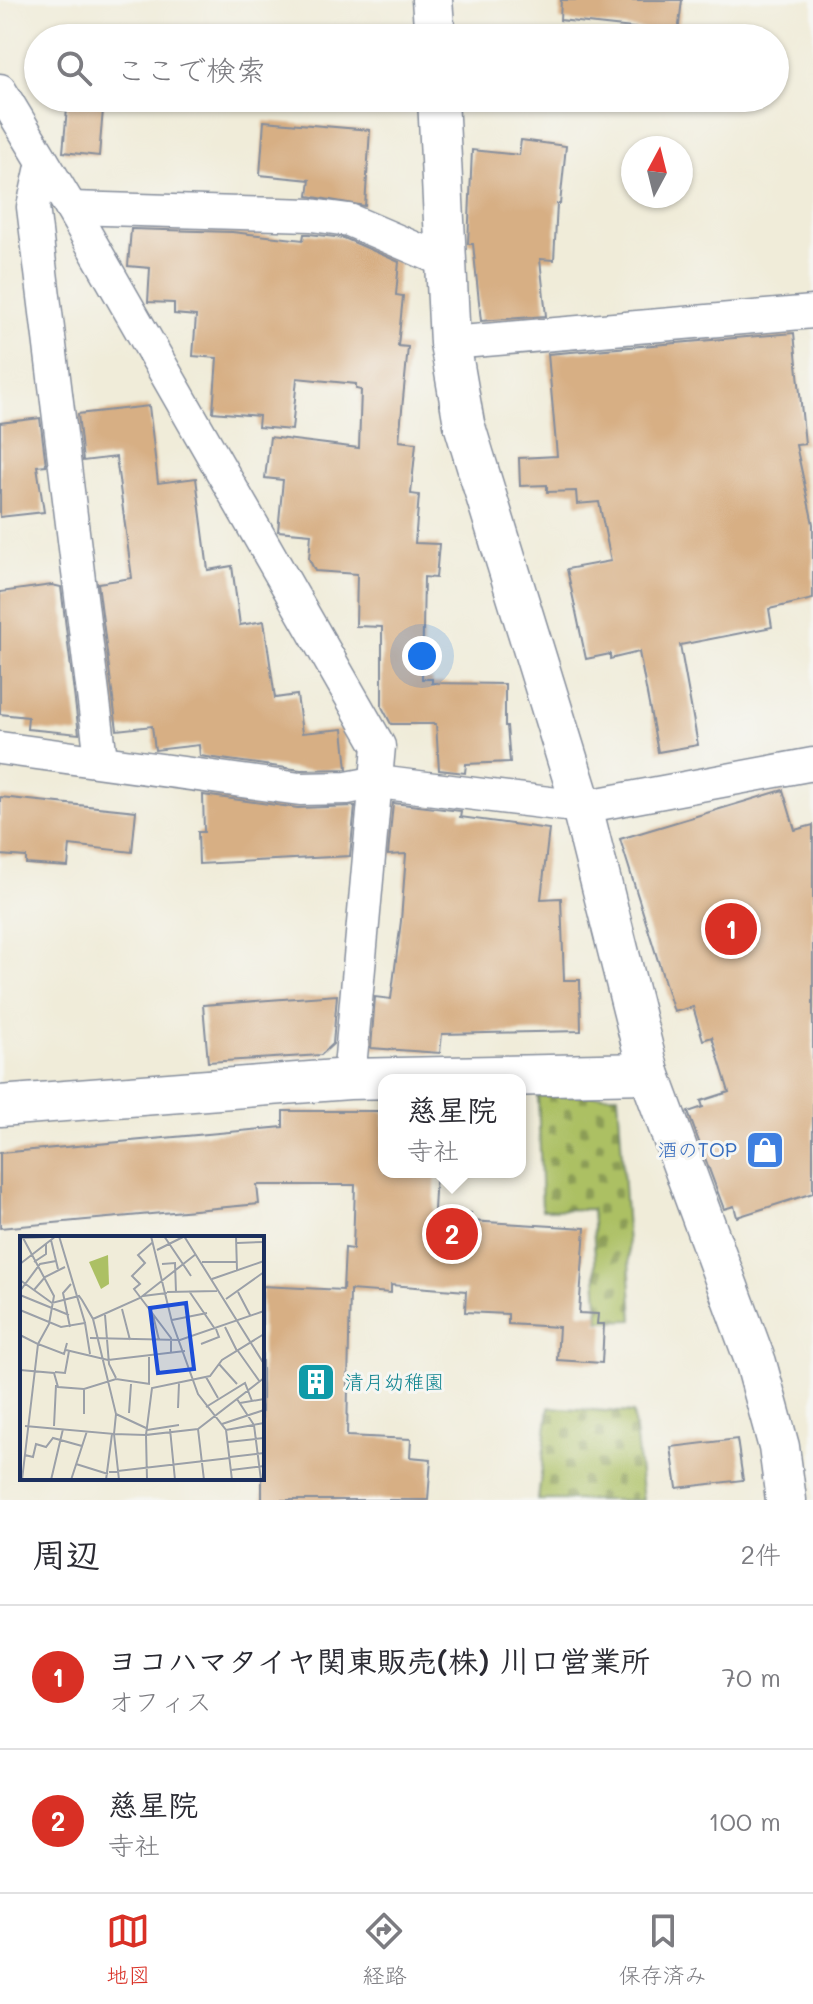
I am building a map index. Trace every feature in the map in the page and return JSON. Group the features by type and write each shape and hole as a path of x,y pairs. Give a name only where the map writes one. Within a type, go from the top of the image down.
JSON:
{"street":[{"path":"432,0 434,24"},
{"path":"0,90 71,208 379,746 349,1079"},
{"path":"439,112 450,343 464,424 582,807 649,1073 756,1363 779,1447 786,1500"},
{"path":"43,162 33,207 101,759"},
{"path":"71,208 311,215 349,220 447,262"},
{"path":"450,343 813,312"},
{"path":"0,748 101,759 300,789 347,788 378,782 582,807 813,764"},
{"path":"526,1075 649,1073"},
{"path":"0,1106 378,1078"}],"green space":[{"path":"618,1095 633,1320 599,1321 592,1209 542,1210 538,1096"},
{"path":"549,1407 633,1413 643,1500 538,1500"}],"building":[{"path":"561,0 682,0 679,24 596,24 560,20"},
{"path":"67,112 103,112 99,156 63,152"},
{"path":"264,121 370,130 365,206 308,196 310,180 260,175"},
{"path":"521,140 566,146 560,204 557,204 554,260 540,259 546,316 481,321 473,244 468,244 472,150 519,155"},
{"path":"131,229 232,232 303,240 304,234 344,238 399,262 396,295 403,296 398,346 408,347 399,441 416,443 411,494 419,495 415,543 439,544 436,578 424,577 422,679 432,679 432,683 505,684 505,726 510,762 466,764 465,773 439,770 436,724 391,724 382,707 382,627 356,626 357,574 315,571 309,559 311,534 278,531 283,480 265,478 270,437 359,448 361,390 356,389 356,384 297,378 292,430 258,427 259,416 213,412 217,358 193,356 196,316 174,314 174,303 148,302 150,268 128,266"},
{"path":"794,333 805,444 796,445 813,524 813,599 769,609 772,627 680,645 698,745 658,752 639,652 610,659 610,654 586,659 567,569 611,561 599,502 577,504 576,491 547,492 547,485 520,486 519,458 557,456 548,354"},
{"path":"149,406 158,483 196,478 208,570 232,566 240,625 264,621 275,698 297,695 302,733 343,729 347,769 301,770 200,756 199,745 155,750 152,726 117,730 98,583 132,578 116,457 83,461 78,414"},
{"path":"40,418 46,465 37,466 44,512 0,517 0,423"},
{"path":"52,585 61,587 79,734 27,729 28,717 0,714 0,592"},
{"path":"783,790 795,830 813,825 813,1193 737,1217 734,1206 724,1209 688,1112 703,1107 701,1101 729,1092 712,1037 703,1040 693,1007 674,1012 620,839"},
{"path":"203,795 298,808 355,806 350,856 199,864 198,832 204,832"},
{"path":"0,797 136,811 132,852 70,845 68,867 26,864 26,857 0,855"},
{"path":"393,803 461,811 460,817 549,829 541,899 561,898 564,980 580,980 581,1031 442,1034 440,1053 371,1048 375,997 391,999 401,921 406,854 388,855"},
{"path":"337,995 333,1044 321,1055 208,1062 203,1005"},
{"path":"283,1111 378,1111 378,1178 436,1178 434,1211 471,1213 470,1221 585,1228 579,1313 598,1314 597,1324 604,1324 602,1363 557,1360 559,1327 508,1324 508,1314 465,1312 466,1291 391,1285 391,1293 350,1290 347,1436 411,1439 410,1457 431,1459 428,1500 262,1500 264,1286 343,1290 345,1248 353,1249 355,1185 257,1185 259,1204 0,1228 0,1153 283,1127"},
{"path":"737,1439 743,1480 677,1488 671,1447"}],"place":[{"name":"ヨコハマタイヤ関東販売(株) 川口営業所","path":"731,929"},
{"name":"酒のTOP","path":"765,1150"},
{"name":"慈星院","path":"452,1234"},
{"name":"清月幼稚園","path":"316,1382"}]}
